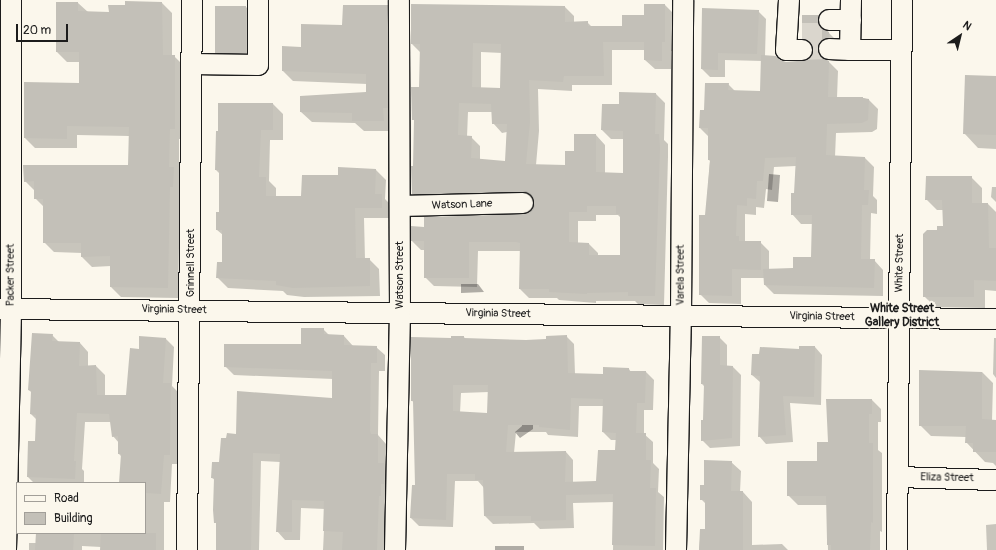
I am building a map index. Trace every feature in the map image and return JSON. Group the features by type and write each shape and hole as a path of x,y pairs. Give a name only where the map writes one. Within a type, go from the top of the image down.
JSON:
{"street":[{"name":"Packer Street","path":"6,550 6,309 11,0"},
{"name":"Grinnell Street","path":"187,550 192,0"},
{"name":"Watson Street","path":"395,550 400,312 400,0"},
{"name":"Varela Street","path":"676,550 681,316 683,0"},
{"path":"789,0 796,31"},
{"path":"850,34 851,0"},
{"name":"White Street","path":"897,550 902,0"},
{"path":"192,64 258,65 258,1"},
{"path":"850,34 829,34 850,34 901,50"},
{"name":"Watson Lane","path":"400,206 523,203"},
{"name":"Virginia Street","path":"6,309 996,318"},
{"name":"Eliza Street","path":"898,477 996,480"}],"shaded area":[{"path":"769,174 780,175 778,202 767,201"},
{"path":"461,284 478,284 484,292 461,293"},
{"path":"522,414 533,414 533,429 520,438 515,432 522,426"},
{"path":"495,546 524,546 524,550 495,550"}],"building":[{"path":"125,1 162,2 163,55 175,55 175,129 170,129 169,167 174,167 173,187 170,187 168,288 110,287 110,256 81,257 81,243 43,243 43,199 34,199 34,181 24,182 23,165 128,165 129,127 67,126 67,139 24,138 24,82 79,83 79,52 56,52 56,2 78,2 78,11 109,12 108,5 125,5"},
{"path":"411,4 565,6 565,22 588,21 588,26 622,26 622,15 644,15 644,4 665,4 665,42 662,42 662,61 644,60 644,42 603,42 604,76 564,76 563,82 529,80 530,122 526,164 565,165 565,151 574,151 574,134 596,134 596,172 623,173 623,131 601,130 602,104 619,104 619,92 656,93 655,134 659,134 660,148 655,296 628,296 628,292 587,294 549,292 549,289 519,289 520,243 516,242 469,242 469,278 424,278 424,241 411,241 411,226 424,227 424,217 523,214 529,213 533,209 534,202 529,193 523,192 412,194 411,166 413,166 414,120 412,120 411,87 419,87 420,44 411,44","holes":["473,43 501,44 500,88 472,87","459,103 491,104 492,124 507,124 505,161 471,158 472,136 458,135","587,206 616,206 616,214 620,214 620,255 589,255 589,243 569,242 569,212 587,212"]},
{"path":"343,5 388,5 388,108 383,108 384,121 352,121 352,113 300,112 300,96 366,92 366,74 282,71 282,46 301,47 301,24 342,25"},
{"path":"215,6 246,6 246,53 215,53"},
{"path":"702,8 759,10 757,54 718,53 718,70 701,69"},
{"path":"802,15 819,15 819,26 829,32 829,38 820,42 818,49 822,58 829,61 828,97 863,97 869,99 868,120 862,123 827,124 826,155 865,157 864,190 869,190 868,205 862,205 861,259 875,259 874,288 764,285 763,269 793,268 793,257 811,257 812,215 791,215 791,193 794,193 796,157 765,158 763,181 757,181 756,199 747,198 747,206 737,205 736,236 739,236 739,241 761,241 761,270 732,269 732,296 699,295 699,215 705,215 710,160 708,160 708,128 699,128 700,110 704,110 705,83 729,83 728,90 760,91 761,55 776,56 780,60 786,62 808,60 812,55 813,50 808,40 802,38"},
{"path":"965,75 996,76 996,135 963,134"},
{"path":"218,103 273,103 273,130 261,130 259,177 266,177 266,196 301,196 302,175 338,175 338,167 376,169 375,194 382,194 382,208 355,208 356,258 370,258 370,286 293,288 276,285 276,281 216,278 217,262 222,262 222,230 216,230 216,212 219,212 219,170 215,170 216,131 218,131"},
{"path":"926,176 972,176 972,203 988,203 989,248 996,248 996,281 974,280 974,297 923,297 923,234 927,230 937,230 937,226 943,226 942,200 925,200"},
{"path":"301,328 324,328 324,334 344,335 344,345 377,346 377,363 371,363 370,431 371,434 378,434 378,463 384,463 384,484 381,484 381,496 379,496 377,550 342,550 343,532 323,531 324,501 292,500 292,532 276,532 280,454 253,453 251,550 216,550 216,523 214,523 213,510 214,478 211,478 212,462 219,462 221,438 226,438 227,433 236,434 237,391 332,398 332,371 224,367 224,344 301,344"},
{"path":"32,333 53,334 52,341 80,342 79,366 96,365 97,395 126,395 130,348 139,349 139,336 166,338 163,383 171,383 170,455 164,455 161,494 146,493 146,482 119,482 121,454 118,454 118,436 112,437 109,414 77,413 74,461 76,461 75,479 27,477 28,441 35,441 36,415 30,414 31,391 28,390"},
{"path":"567,335 568,373 603,374 603,367 629,368 629,371 646,371 645,403 637,403 636,433 646,433 646,460 651,460 650,488 656,488 655,546 612,545 613,494 566,495 566,520 531,521 531,516 484,516 483,480 475,480 475,474 447,474 446,520 410,518 412,485 415,485 413,401 411,401 411,337 451,338 451,336 464,336 464,338 526,340 546,339 546,336","holes":["453,385 488,385 487,413 453,411","571,398 603,399 602,432 616,433 615,450 598,450 596,481 565,482 566,451 506,452 508,425 539,425 539,427 570,430"]},
{"path":"702,336 720,336 720,365 733,366 732,438 701,441 704,384 701,384"},
{"path":"799,346 815,346 814,397 783,396 786,435 758,437 760,376 751,375 752,354 759,354 760,347 799,349"},
{"path":"919,370 982,372 982,419 996,420 996,452 973,452 973,443 965,443 966,426 919,426"},
{"path":"826,399 872,399 872,414 869,414 869,443 873,443 873,523 871,522 870,550 831,550 831,545 827,545 826,496 787,496 787,461 817,461 817,442 828,442"},
{"path":"704,460 732,461 731,491 743,491 743,550 699,550 700,529 705,529 705,500 700,500 700,485 704,485"},
{"path":"156,533 156,550 100,550 101,534"},
{"path":"36,534 74,534 73,550 35,550"}],"tunnel":[{"path":"802,33 829,33"},
{"path":"802,50 829,49"}],"district":[{"name":"White Street Gallery District","path":"902,316"}]}
